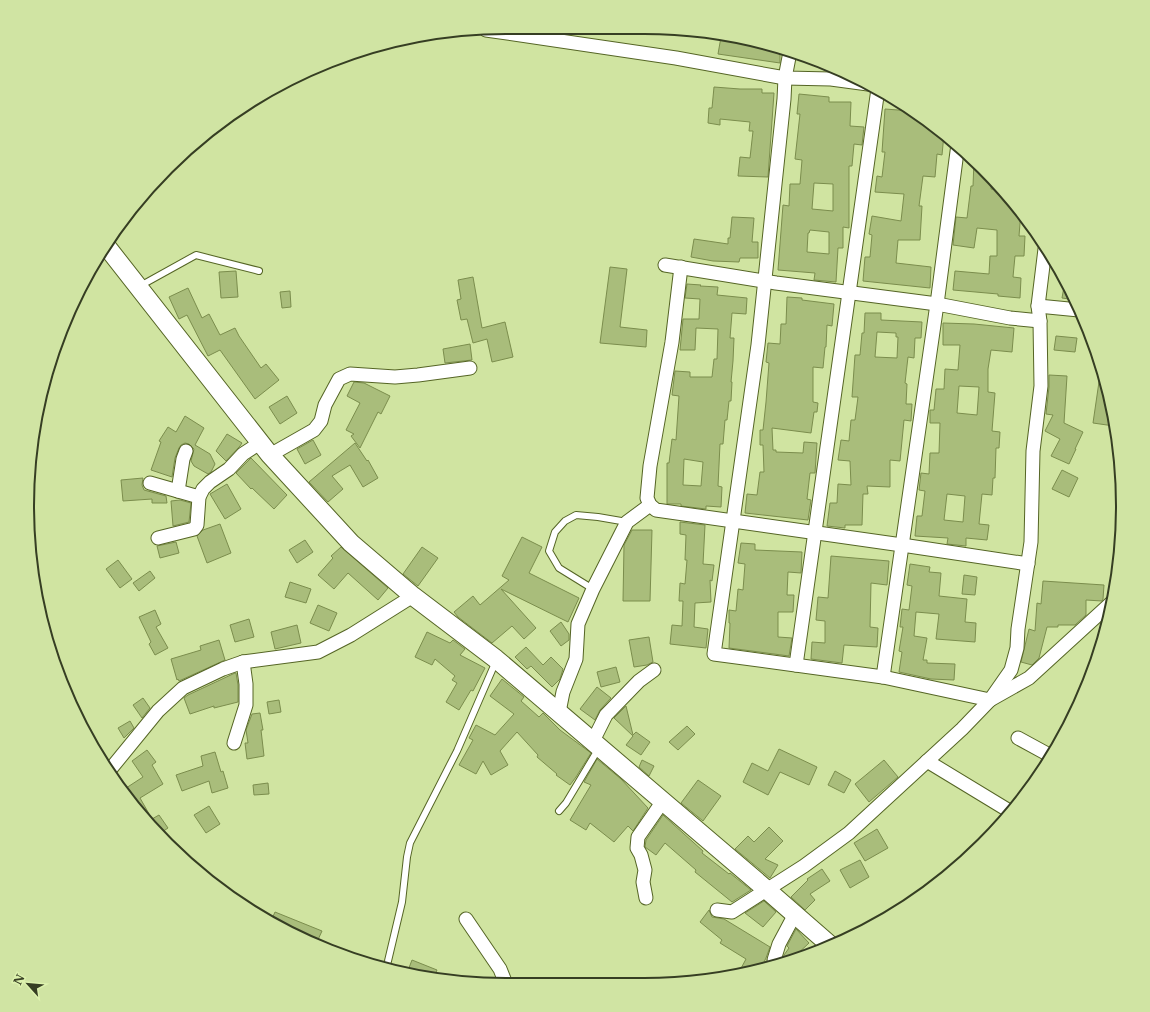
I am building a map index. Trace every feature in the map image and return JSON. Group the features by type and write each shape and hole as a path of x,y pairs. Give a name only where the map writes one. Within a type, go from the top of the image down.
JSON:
{"street":[{"path":"513,34 676,58 785,78 831,79 850,82"},
{"path":"789,57 785,78 784,100 758,345 714,654 883,677 990,700 1030,678 1104,609"},
{"path":"796,665 877,95"},
{"path":"883,677 937,304 957,153"},
{"path":"110,251 265,449 351,543 413,596 496,659 767,890 825,942"},
{"path":"717,910 732,912 804,866 849,833 962,729 990,700 1011,670 1017,648 1018,629 1031,542 1033,451 1041,386 1040,321 1038,306 1045,257"},
{"path":"665,265 765,281 937,304 1010,318 1040,321"},
{"path":"681,267 672,342 650,466 647,498 650,505 656,510 732,522 1028,564"},
{"path":"1038,306 1073,309"},
{"path":"158,538 194,529 197,524 199,497 203,489 210,482 229,469 243,454 265,449 314,430 321,421 325,404 339,379 350,374 395,377 470,368"},
{"path":"178,491 183,459 186,451"},
{"path":"150,483 199,497"},
{"path":"559,712 563,692 576,659 578,624 593,589 627,522 650,505"},
{"path":"113,767 158,711 183,688 223,669 243,662 318,652 351,635 413,596"},
{"path":"234,743 246,705 246,684 243,662"},
{"path":"597,744 606,715 639,681 654,670"},
{"path":"1018,738 1046,753"},
{"path":"927,761 1006,809"},
{"path":"646,898 642,882 645,870 641,855 637,848 638,837 663,801"},
{"path":"774,960 779,944 794,914"},
{"path":"466,919 500,968 504,978"}],"lane":[{"path":"138,287 196,255 259,272"},
{"path":"593,589 559,568 549,551 555,532 565,522 576,515 627,522"},
{"path":"387,963 402,902 410,843 457,751 496,659"},
{"path":"559,811 566,803 597,744"}],"building":[{"path":"720,40 780,54 780,63 718,54"},
{"path":"714,87 762,89 762,93 774,93 768,177 738,176 740,157 750,158 753,131 749,131 750,122 720,119 720,125 708,123 709,108 712,108"},
{"path":"799,94 829,97 829,102 851,102 850,126 864,127 862,145 854,144 852,166 849,166 849,228 843,227 843,248 838,248 836,282 814,280 815,273 778,270 783,205 789,206 790,184 800,184 802,160 795,159 800,114 797,114","holes":["814,183 833,184 833,211 812,209","810,230 829,232 829,254 807,252 808,233"]},
{"path":"885,109 900,110 943,142 942,155 937,154 935,177 923,176 919,206 922,206 920,240 898,240 896,263 931,267 930,288 863,281 865,257 870,257 872,235 869,234 872,216 901,221 904,194 875,192 877,176 882,177 885,152 882,152"},
{"path":"974,168 991,187 991,189 994,189 999,195 1020,222 1019,236 1025,236 1024,256 1015,256 1013,277 1021,278 1020,298 998,296 998,294 953,290 955,271 989,274 990,256 997,256 997,230 977,228 974,248 953,245 956,217 967,218 971,186 973,186"},
{"path":"732,217 754,218 752,242 758,242 758,258 740,258 739,262 713,261 691,257 694,239 728,244"},
{"path":"610,267 627,269 620,327 647,330 646,347 600,343"},
{"path":"236,271 238,297 221,298 219,272"},
{"path":"473,277 482,328 505,322 513,357 492,362 487,339 473,343 467,319 461,320 457,300 461,299 458,280"},
{"path":"687,284 718,287 717,295 747,298 746,314 732,313 730,338 734,338 731,401 729,401 727,420 725,420 723,444 720,444 718,486 722,487 721,507 706,506 706,509 681,506 681,504 667,504 667,463 669,463 672,439 676,440 679,396 672,395 675,371 690,372 690,377 712,377 714,359 717,359 718,329 696,328 695,350 680,350 683,319 699,319 700,299 685,298","holes":["684,459 703,462 701,486 683,485"]},
{"path":"188,288 202,318 209,314 220,335 235,328 261,368 266,364 279,380 255,399 220,350 208,356 187,315 179,319 169,297"},
{"path":"1063,290 1068,299 1062,298"},
{"path":"290,291 291,307 282,308 280,292"},
{"path":"787,297 802,298 802,300 834,304 832,326 827,325 823,368 813,367 813,402 818,403 817,412 814,412 811,433 772,428 773,450 776,450 776,452 803,453 804,442 817,443 815,473 810,473 807,499 811,500 808,520 745,513 747,494 757,495 760,472 764,472 763,445 760,445 760,430 763,430 766,402 769,363 766,362 768,343 780,344 781,324 786,324"},
{"path":"865,313 881,313 881,320 922,322 921,338 915,338 914,358 908,357 905,383 907,384 906,404 912,404 911,421 904,420 900,461 890,460 890,487 867,486 868,494 863,494 862,525 845,525 845,528 827,526 830,503 837,503 838,484 851,485 850,461 838,460 841,440 849,441 851,420 855,420 858,397 852,397 855,355 860,355 862,333 864,333","holes":["877,332 896,333 896,337 898,337 897,358 875,357"]},
{"path":"943,323 1014,328 1012,352 991,350 988,369 988,392 995,393 992,431 1000,432 999,448 996,448 995,478 993,478 992,495 982,494 979,524 989,525 987,540 966,538 966,546 947,544 948,538 915,536 917,516 922,516 925,491 919,490 921,473 929,474 930,453 939,453 940,423 930,423 930,410 934,410 936,389 944,389 945,369 958,370 960,345 943,345","holes":["959,386 979,387 977,415 957,413","947,494 965,496 963,522 944,520"]},
{"path":"1056,336 1077,338 1075,352 1054,350"},
{"path":"470,344 472,360 445,363 443,349"},
{"path":"1049,375 1067,376 1064,423 1083,432 1069,464 1051,456 1060,439 1045,431 1053,415 1046,414"},
{"path":"1099,381 1109,425 1093,423"},
{"path":"354,382 364,383 390,396 381,414 378,412 360,448 351,436 354,434 346,430 360,403 347,396"},
{"path":"287,396 297,413 280,424 269,407"},
{"path":"185,416 204,428 195,445 210,454 215,464 211,472 208,474 194,466 191,461 194,449 189,444 185,443 179,448 175,458 172,477 151,470 161,442 159,441 168,427 176,432"},
{"path":"227,434 242,443 226,461 216,451"},
{"path":"313,440 321,455 305,464 297,449"},
{"path":"355,443 367,461 368,460 378,478 363,487 350,465 332,476 343,489 328,502 309,482"},
{"path":"251,458 287,495 274,509 252,488 251,489 236,473"},
{"path":"1062,470 1078,478 1069,497 1052,489"},
{"path":"143,478 142,485 144,490 166,496 167,503 152,503 152,499 123,501 121,480"},
{"path":"227,484 241,509 225,519 210,494"},
{"path":"180,500 191,503 189,522 173,526 171,501"},
{"path":"680,522 705,525 703,564 714,565 712,581 710,580 711,602 695,603 694,627 708,629 706,648 670,644 672,625 682,626 683,601 679,601 680,583 685,584 687,560 685,560 686,535 680,534"},
{"path":"220,524 231,553 207,563 197,536 203,530"},
{"path":"632,530 652,530 650,601 623,601 624,545"},
{"path":"522,537 542,547 529,573 579,598 568,622 501,589 536,628 524,639 512,626 492,643 458,617 454,612 473,596 480,605 509,580 502,576"},
{"path":"305,540 313,552 297,563 289,550"},
{"path":"176,542 179,553 160,558 157,546"},
{"path":"741,543 755,544 755,550 802,552 801,573 788,572 787,595 794,595 793,612 778,612 778,637 792,638 789,656 729,648 729,610 736,611 738,589 743,590 745,564 738,563"},
{"path":"341,547 388,588 378,600 348,573 334,589 318,575 333,558 331,556"},
{"path":"422,547 438,558 418,586 403,574"},
{"path":"831,556 889,561 887,585 871,583 870,627 878,628 877,647 844,645 842,663 811,659 812,642 825,643 825,621 816,620 818,597 828,598"},
{"path":"118,560 132,579 120,588 106,569"},
{"path":"910,564 930,567 929,572 941,573 939,596 967,599 965,622 976,623 975,642 936,639 939,614 916,612 914,636 927,638 923,660 927,660 927,663 955,664 954,680 931,679 899,672 902,652 899,651 903,627 900,627 902,609 909,610 912,586 907,585"},
{"path":"150,571 155,578 139,591 133,583"},
{"path":"964,575 977,577 975,595 962,594"},
{"path":"1043,581 1104,585 1103,599 1102,601 1086,600 1086,615 1075,625 1058,625 1058,627 1047,627 1039,658 1032,665 1021,662 1029,629 1035,631 1037,603 1041,604"},
{"path":"290,582 311,589 306,603 285,597"},
{"path":"318,605 337,613 329,631 310,623"},
{"path":"155,610 161,624 156,627 168,648 155,655 149,644 151,642 139,617"},
{"path":"249,619 254,637 235,642 230,625"},
{"path":"561,622 569,634 569,640 561,646 550,631"},
{"path":"297,625 301,643 275,649 271,632"},
{"path":"427,632 450,643 453,640 465,649 460,655 485,668 473,691 471,690 459,710 446,702 457,683 452,680 455,676 435,659 432,665 415,657"},
{"path":"649,637 653,662 647,665 634,667 629,640"},
{"path":"219,640 225,660 179,681 178,679 177,680 171,659 201,650 200,646"},
{"path":"526,647 543,665 551,657 563,669 560,679 552,687 531,666 527,669 515,657"},
{"path":"616,667 620,682 601,687 597,672"},
{"path":"235,673 238,685 238,702 214,708 214,706 190,714 184,698"},
{"path":"502,679 524,697 521,701 539,717 543,713 560,730 591,753 570,785 556,775 557,774 537,757 538,755 517,732 500,751 508,765 491,775 483,761 476,774 459,765 473,740 469,738 476,725 495,735 514,714 490,696"},
{"path":"597,687 611,698 600,710 595,720 580,709"},
{"path":"143,698 150,708 142,718 133,705"},
{"path":"279,700 281,712 269,714 267,702"},
{"path":"626,706 633,735 636,732 650,742 641,755 626,745 633,736 614,718"},
{"path":"260,713 263,730 261,730 264,756 247,759 245,743 248,743 246,730 252,714"},
{"path":"130,721 134,728 124,738 118,728"},
{"path":"687,726 695,734 678,750 669,742"},
{"path":"779,749 817,767 809,785 780,772 768,795 743,782 752,763 768,771"},
{"path":"147,750 156,762 152,765 163,784 140,798 150,816 128,787 143,777 132,761"},
{"path":"215,752 228,788 212,793 209,781 182,791 176,775 203,766 201,756"},
{"path":"597,759 621,779 648,808 633,831 628,826 614,842 590,823 586,830 570,820 591,785 584,782"},
{"path":"642,760 654,766 649,776 639,767"},
{"path":"884,760 898,777 869,802 855,784"},
{"path":"835,771 851,780 844,793 828,785"},
{"path":"698,780 721,796 703,821 681,803"},
{"path":"268,783 269,794 254,795 253,785"},
{"path":"209,806 220,824 206,833 194,815"},
{"path":"159,815 168,828 164,831 153,819"},
{"path":"663,815 703,851 702,853 751,890 732,902 695,872 696,870 665,843 656,855 645,847 646,840"},
{"path":"769,827 783,841 765,859 778,865 770,878 735,849 748,836 754,842"},
{"path":"877,829 888,848 865,861 854,843"},
{"path":"860,860 869,877 850,888 840,870"},
{"path":"822,869 830,881 810,894 815,900 805,910 791,897 808,880 807,879"},
{"path":"764,901 776,912 763,927 745,913"},
{"path":"709,910 712,917 724,919 770,947 764,963 741,968 746,959 720,943 722,940 700,922"},
{"path":"275,912 322,931 318,939 273,917"},
{"path":"796,929 809,943 800,951 783,957 789,948 787,946"},
{"path":"412,960 437,970 436,973 409,968"}]}
